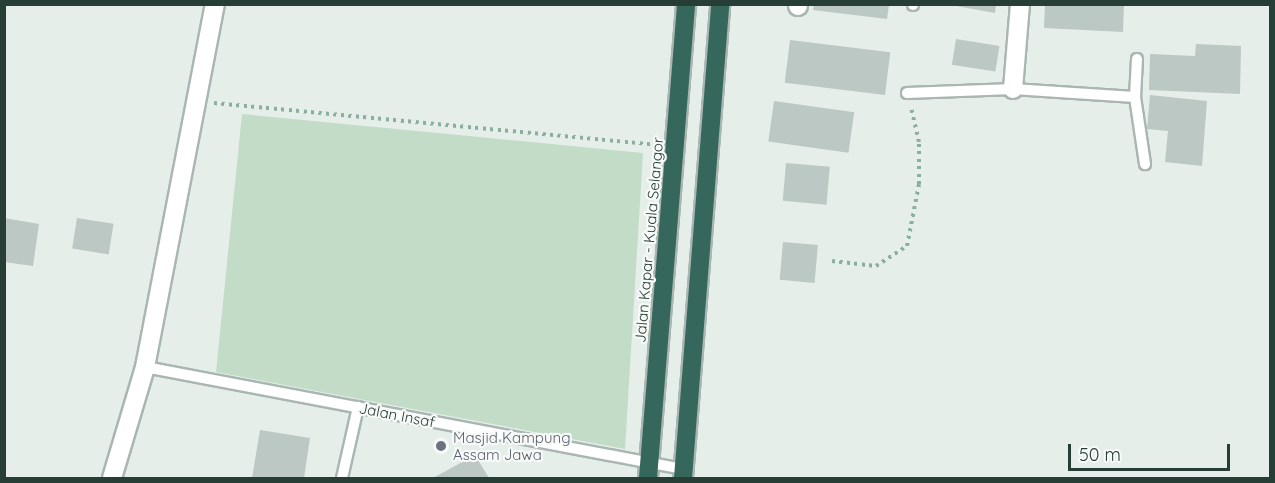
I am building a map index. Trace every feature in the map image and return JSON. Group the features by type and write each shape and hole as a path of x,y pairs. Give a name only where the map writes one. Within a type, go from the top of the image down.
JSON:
{"highway":[{"name":"Jalan Kapar - Kuala Selangor","path":"649,471 686,4"},
{"path":"683,474 720,4"}],"street":[{"path":"112,478 145,368 198,102 215,4"},
{"path":"1013,89 1020,4"}],"lane":[{"path":"1137,59 1135,96 1145,164"},
{"path":"907,93 1013,89 1135,96"},
{"name":"Jalan Insaf","path":"145,368 358,407 649,471 683,474"},
{"path":"342,478 358,407"}],"path":[{"path":"832,261 876,266 907,246 919,184 919,142 907,93"},
{"path":"198,102 674,147"}],"green space":[{"path":"242,114 643,153 625,449 216,372"}],"building":[{"path":"945,4 996,4 995,13"},
{"path":"1045,4 1124,4 1123,32 1044,28"},
{"path":"814,5 889,5 887,19 813,10"},
{"path":"956,39 999,46 995,72 952,65"},
{"path":"790,40 890,52 885,95 785,83"},
{"path":"1196,44 1241,46 1240,94 1149,90 1150,54 1195,56"},
{"path":"1150,95 1207,101 1202,166 1165,162 1168,131 1147,129"},
{"path":"774,101 854,112 849,153 768,142"},
{"path":"786,163 830,167 827,205 783,201"},
{"path":"4,218 39,224 33,266 4,262"},
{"path":"77,218 114,224 109,254 72,249"},
{"path":"783,242 818,245 815,283 780,280"},
{"path":"260,430 310,438 304,478 252,478"},
{"path":"475,455 489,478 433,478"}],"place":[{"name":"Masjid Kampung Assam Jawa","path":"441,446"}]}
